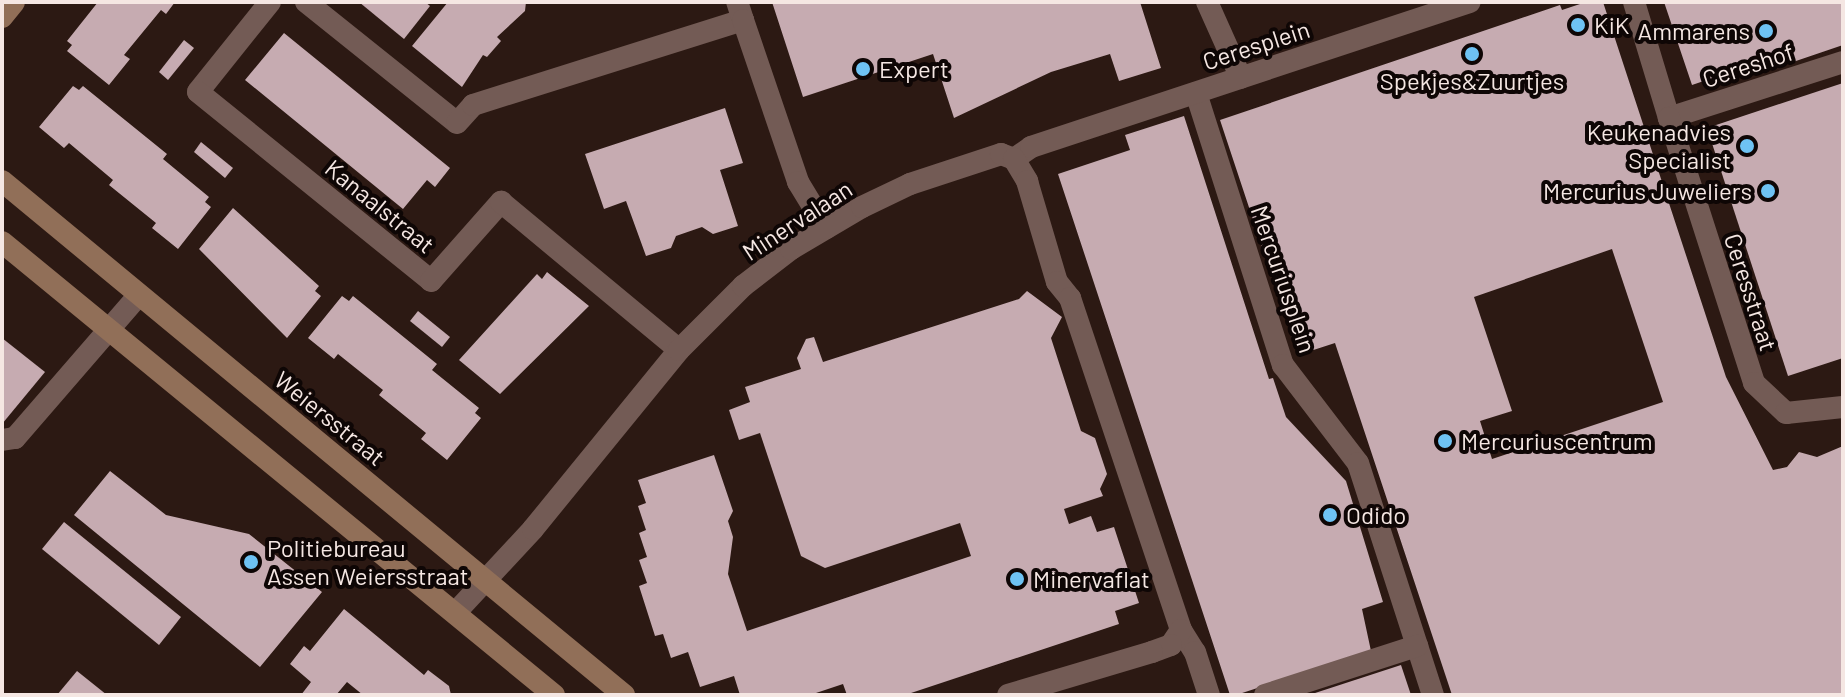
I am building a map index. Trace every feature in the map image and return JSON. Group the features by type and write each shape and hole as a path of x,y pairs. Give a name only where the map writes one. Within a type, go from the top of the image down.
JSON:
{"main road":[{"path":"2,17 14,2"},
{"name":"Weiersstraat","path":"2,181 624,695"},
{"path":"2,242 554,695"}],"street":[{"name":"Kanaalstraat","path":"270,2 198,92 431,281 501,202 679,350"},
{"path":"306,2 457,123 473,105 740,11 798,182 826,228"},
{"path":"1207,2 1241,78"},
{"name":"Ceresplein","path":"1196,93 1470,2"},
{"path":"1634,2 1669,118"},
{"name":"Cereshof","path":"1669,118 1843,62"},
{"name":"Minervalaan","path":"456,612 533,529 679,350 743,286 826,228 910,184 1001,154 1014,159 1031,147 1196,93"},
{"name":"Mercuriusplein","path":"1196,93 1283,365 1358,463 1433,695"},
{"name":"Ceresstraat","path":"1669,118 1754,383 1786,413 1843,407"},
{"path":"1014,159 1027,181 1057,282 1070,298 1181,630 1195,652 1209,695"},
{"path":"2,440 15,438 139,295"},
{"path":"1008,695 1062,682 1171,645 1181,630"},
{"path":"1265,695 1417,646"}],"building":[{"path":"98,2 175,2 166,14 161,10 124,55 130,59 109,85 67,51 72,45 67,41"},
{"path":"359,2 425,2 430,6 404,39"},
{"path":"448,2 526,2 525,11 497,37 501,41 487,57 483,55 462,87 412,46"},
{"path":"772,2 1140,2 1161,68 1119,81 1110,54 1051,72 954,118 933,54 803,97"},
{"path":"1586,2 1603,2 1726,377 1773,470 1787,467 1799,452 1817,457 1843,446 1843,695 1452,695 1335,343 1298,355 1220,120 1560,5 1562,10","holes":["1612,249 1663,402 1492,459 1480,421 1512,411 1474,297"]},
{"path":"1664,2 1843,2 1843,45 1793,62 1790,52 1692,85"},
{"path":"284,33 450,168 435,187 427,180 403,209 245,80"},
{"path":"184,40 194,48 168,80 159,72"},
{"path":"1843,83 1843,358 1788,376 1707,128"},
{"path":"73,86 79,90 83,86 167,154 163,159 209,197 205,202 211,207 178,249 152,228 156,223 109,185 113,180 69,143 64,148 39,127"},
{"path":"725,108 743,163 720,170 738,226 713,234 702,227 676,236 671,248 646,256 626,201 604,209 585,154"},
{"path":"1184,116 1269,379 1273,378 1286,417 1346,481 1383,602 1362,609 1371,651 1236,695 1230,695 1058,174 1130,150 1125,135"},
{"path":"201,142 233,168 225,178 194,152"},
{"path":"233,208 319,286 315,291 321,296 287,338 199,249"},
{"path":"547,272 589,306 500,394 459,360 537,274 542,279"},
{"path":"1027,291 1062,317 1051,338 1081,431 1095,438 1107,474 1100,489 1103,496 1064,509 1069,524 1091,516 1097,532 1114,527 1139,603 1115,611 1119,624 905,695 847,695 843,684 810,695 740,695 734,676 700,687 688,652 671,658 663,634 655,636 639,586 647,583 639,560 647,557 639,533 646,530 638,506 646,503 638,480 714,455 733,511 728,521 733,537 728,574 747,631 971,556 960,523 825,568 801,556 760,433 739,440 729,410 750,402 745,387 801,369 797,358 806,339 814,337 823,362 1019,299"},
{"path":"342,296 349,301 353,296 437,364 432,370 479,408 475,413 481,418 447,460 421,439 426,433 379,395 383,390 338,354 334,359 308,338"},
{"path":"418,311 450,337 442,347 410,321"},
{"path":"2,338 45,372 2,424"},
{"path":"110,471 166,515 249,534 322,592 260,667 74,515"},
{"path":"64,522 181,617 159,645 42,549"},
{"path":"344,609 424,675 428,670 449,686 451,695 363,695 347,682 336,695 301,695 311,682 290,664 304,646 310,651"},
{"path":"1401,665 1411,695 1312,695 1312,694"},
{"path":"77,671 107,695 57,695"}],"place":[{"name":"KiK","path":"1578,25"},
{"name":"Ammarens","path":"1766,31"},
{"name":"Spekjes&Zuurtjes","path":"1472,54"},
{"name":"Expert","path":"863,69"},
{"name":"Keukenadvies Specialist","path":"1747,146"},
{"name":"Mercurius Juweliers","path":"1768,191"},
{"name":"Mercuriuscentrum","path":"1445,441"},
{"name":"Odido","path":"1330,515"},
{"name":"Politiebureau Assen Weiersstraat","path":"251,562"},
{"name":"Minervaflat","path":"1017,579"}]}
